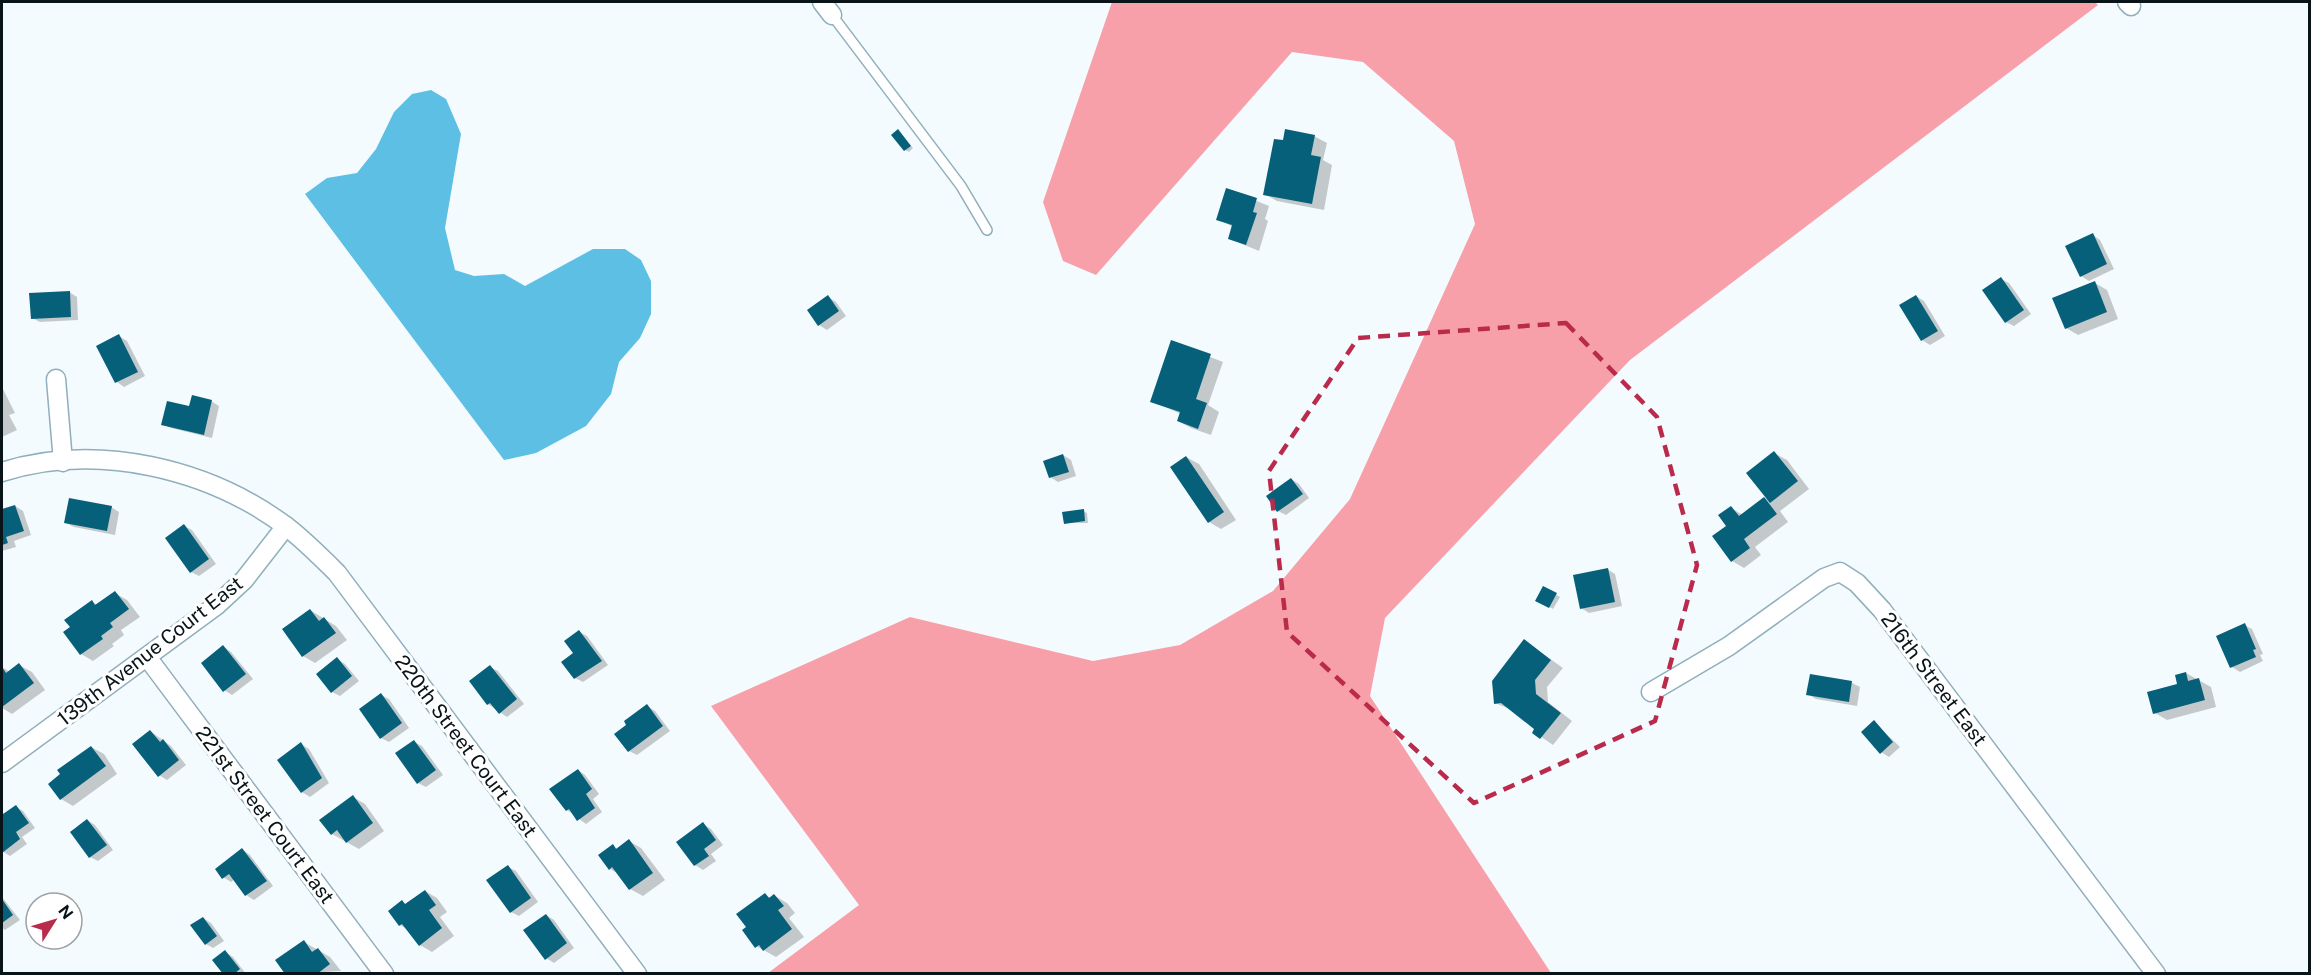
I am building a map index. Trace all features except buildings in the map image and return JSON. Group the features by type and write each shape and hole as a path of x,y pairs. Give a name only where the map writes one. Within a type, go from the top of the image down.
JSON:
{"street":[{"path":"56,379 63,462"},
{"name":"220th Street Court East","path":"2,472 63,462 111,461 184,474 223,489 286,526 309,545 350,591 637,974"},
{"name":"139th Avenue Court East","path":"2,763 217,605 244,580 286,526"},
{"name":"216th Street East","path":"1651,692 1729,646 1824,578 1840,572 1848,576 1882,610 2156,974"},
{"name":"221st Street Court East","path":"147,657 384,974"}],"lane":[{"path":"827,8 961,186 987,230"}],"highlighted area":[{"path":"1566,323 1657,417 1697,565 1655,721 1474,803 1287,632 1269,471 1358,338"}],"shaded area":[{"path":"1112,2 2095,2 2098,5 1630,360 1385,618 1370,696 1551,973 768,973 859,905 711,706 910,617 1093,661 1180,645 1273,591 1350,499 1475,224 1454,141 1363,62 1292,52 1096,275 1063,261 1043,202"}],"water":[{"path":"431,90 446,99 461,134 445,228 455,270 474,276 504,274 525,286 593,249 625,249 641,260 651,281 651,314 640,338 619,362 611,394 586,426 536,453 504,460 305,194 327,178 357,173 376,149 394,112 412,94"}]}
